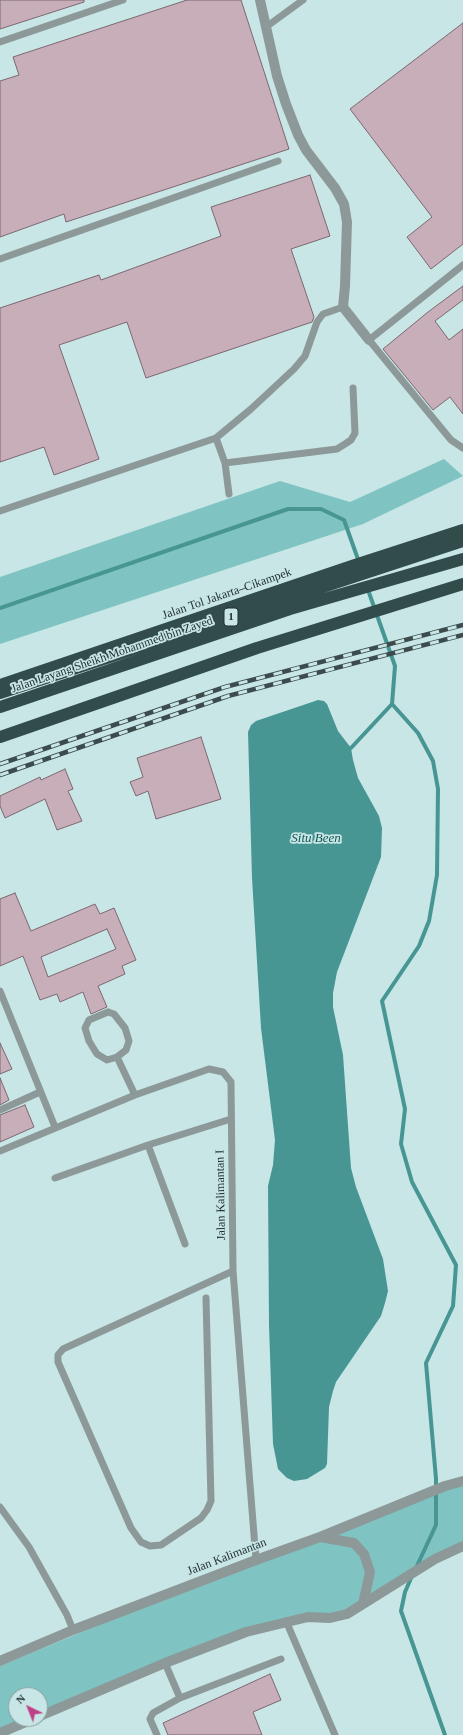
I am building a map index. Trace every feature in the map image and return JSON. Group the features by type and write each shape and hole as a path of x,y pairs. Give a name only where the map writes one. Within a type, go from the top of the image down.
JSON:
{"highway":[{"name":"Jalan Tol Jakarta–Cikampek","path":"0,685 463,530"},
{"name":"Jalan Layang Sheikh Mohammed bin Zayed","path":"0,694 463,541"},
{"name":"Jalan Layang Sheikh Mohammed bin Zayed","path":"0,708 290,609 463,558"},
{"path":"0,737 257,648 463,584"}],"street":[{"path":"260,0 277,76 298,135 306,150 335,188 344,204 347,222 347,252 343,306 369,340"},
{"name":"Jalan Kalimantan","path":"0,1661 73,1630 320,1537 463,1480"},
{"path":"320,1537 354,1543 364,1554 370,1572 363,1604"},
{"path":"48,1713 165,1663 246,1632 286,1621 308,1617 339,1617 347,1614 435,1559 463,1546"},
{"path":"0,1733 14,1727"}],"lane":[{"path":"0,42 123,0"},
{"path":"266,26 303,0"},
{"path":"0,259 278,162"},
{"path":"463,265 369,340 451,440 463,448"},
{"path":"0,510 216,438 251,409 294,369 305,356 317,322 323,314 343,306"},
{"path":"225,463 337,449 351,440 355,433 353,388"},
{"path":"216,438 225,463 229,494"},
{"path":"0,991 55,1127"},
{"path":"108,1012 114,1014 125,1028 130,1042 126,1050 117,1057 107,1060 97,1054 89,1041 85,1028 89,1020 108,1012"},
{"path":"117,1057 135,1095"},
{"name":"Jalan Kalimantan I","path":"0,1151 135,1095 209,1068 223,1072 231,1082 233,1271 256,1560"},
{"path":"0,1110 40,1092"},
{"path":"54,1178 148,1145 231,1119"},
{"path":"148,1145 185,1244"},
{"path":"206,1298 211,1501 201,1518 161,1545 150,1546 141,1542 131,1528 58,1362 58,1355 63,1349 233,1271"},
{"path":"0,1507 29,1547 67,1615 73,1630"},
{"path":"286,1621 335,1735"},
{"path":"157,1735 150,1719 152,1713 180,1698 281,1658"},
{"path":"165,1663 180,1698"}],"shaded area":[{"path":"444,459 463,476 363,524 0,644 0,577 280,481 350,502"},
{"path":"463,1481 463,1546 347,1614 286,1621 48,1713 48,1687 8,1687 8,1727 14,1727 0,1733 0,1666 256,1560"}],"water":[{"name":"Situ Been","path":"318,700 324,701 327,704 338,731 351,748 358,778 379,816 382,828 381,857 337,972 333,993 333,1007 343,1055 351,1168 356,1187 383,1259 388,1291 381,1316 336,1382 329,1407 327,1464 325,1468 307,1479 294,1481 287,1478 278,1469 273,1444 269,1325 268,1186 273,1165 275,1140 261,1028 252,878 248,732 251,725 256,721"}],"building":[{"path":"0,0 84,0 84,2 0,29"},
{"path":"187,0 241,0 289,149 66,222 64,214 0,237 0,81 19,75 13,57"},
{"path":"463,23 463,244 431,269 407,237 432,217 350,109"},
{"path":"310,175 330,236 291,249 314,317 312,322 146,378 127,322 59,345 99,459 54,475 44,447 0,462 0,308 99,275 101,280 221,236 211,207"},
{"path":"463,286 463,300 435,321 449,340 463,329 463,414 450,397 433,410 383,349 428,312"},
{"path":"201,737 221,799 156,819 148,791 136,796 130,782 143,777 137,758"},
{"path":"65,769 73,789 68,791 82,821 57,830 45,799 5,818 0,806 0,796 40,777 41,780"},
{"path":"15,893 31,931 95,904 100,914 114,908 136,960 122,966 125,974 98,986 107,1007 91,1014 83,992 60,1002 57,994 40,1000 23,956 0,966 0,899","holes":["107,929 116,949 48,977 41,957"]},
{"path":"0,1043 12,1069 0,1074"},
{"path":"0,1078 9,1100 0,1105"},
{"path":"25,1105 34,1127 0,1142 0,1115"},
{"path":"270,1674 281,1700 253,1712 262,1735 168,1735 163,1723"}],"waterway":[{"path":"0,608 288,509 321,509 344,520 359,562"},
{"path":"367,587 395,666 392,704 418,733 433,761 438,789 437,875 429,921 419,946 382,1001 405,1109 401,1144 412,1182 456,1265 453,1306 426,1363 436,1479 436,1525 416,1568"},
{"path":"351,748 392,704"},
{"path":"412,1576 405,1592 401,1611 445,1735"}],"railway":[{"path":"0,764 225,687 463,625"},
{"path":"0,775 228,696 463,635"}]}
